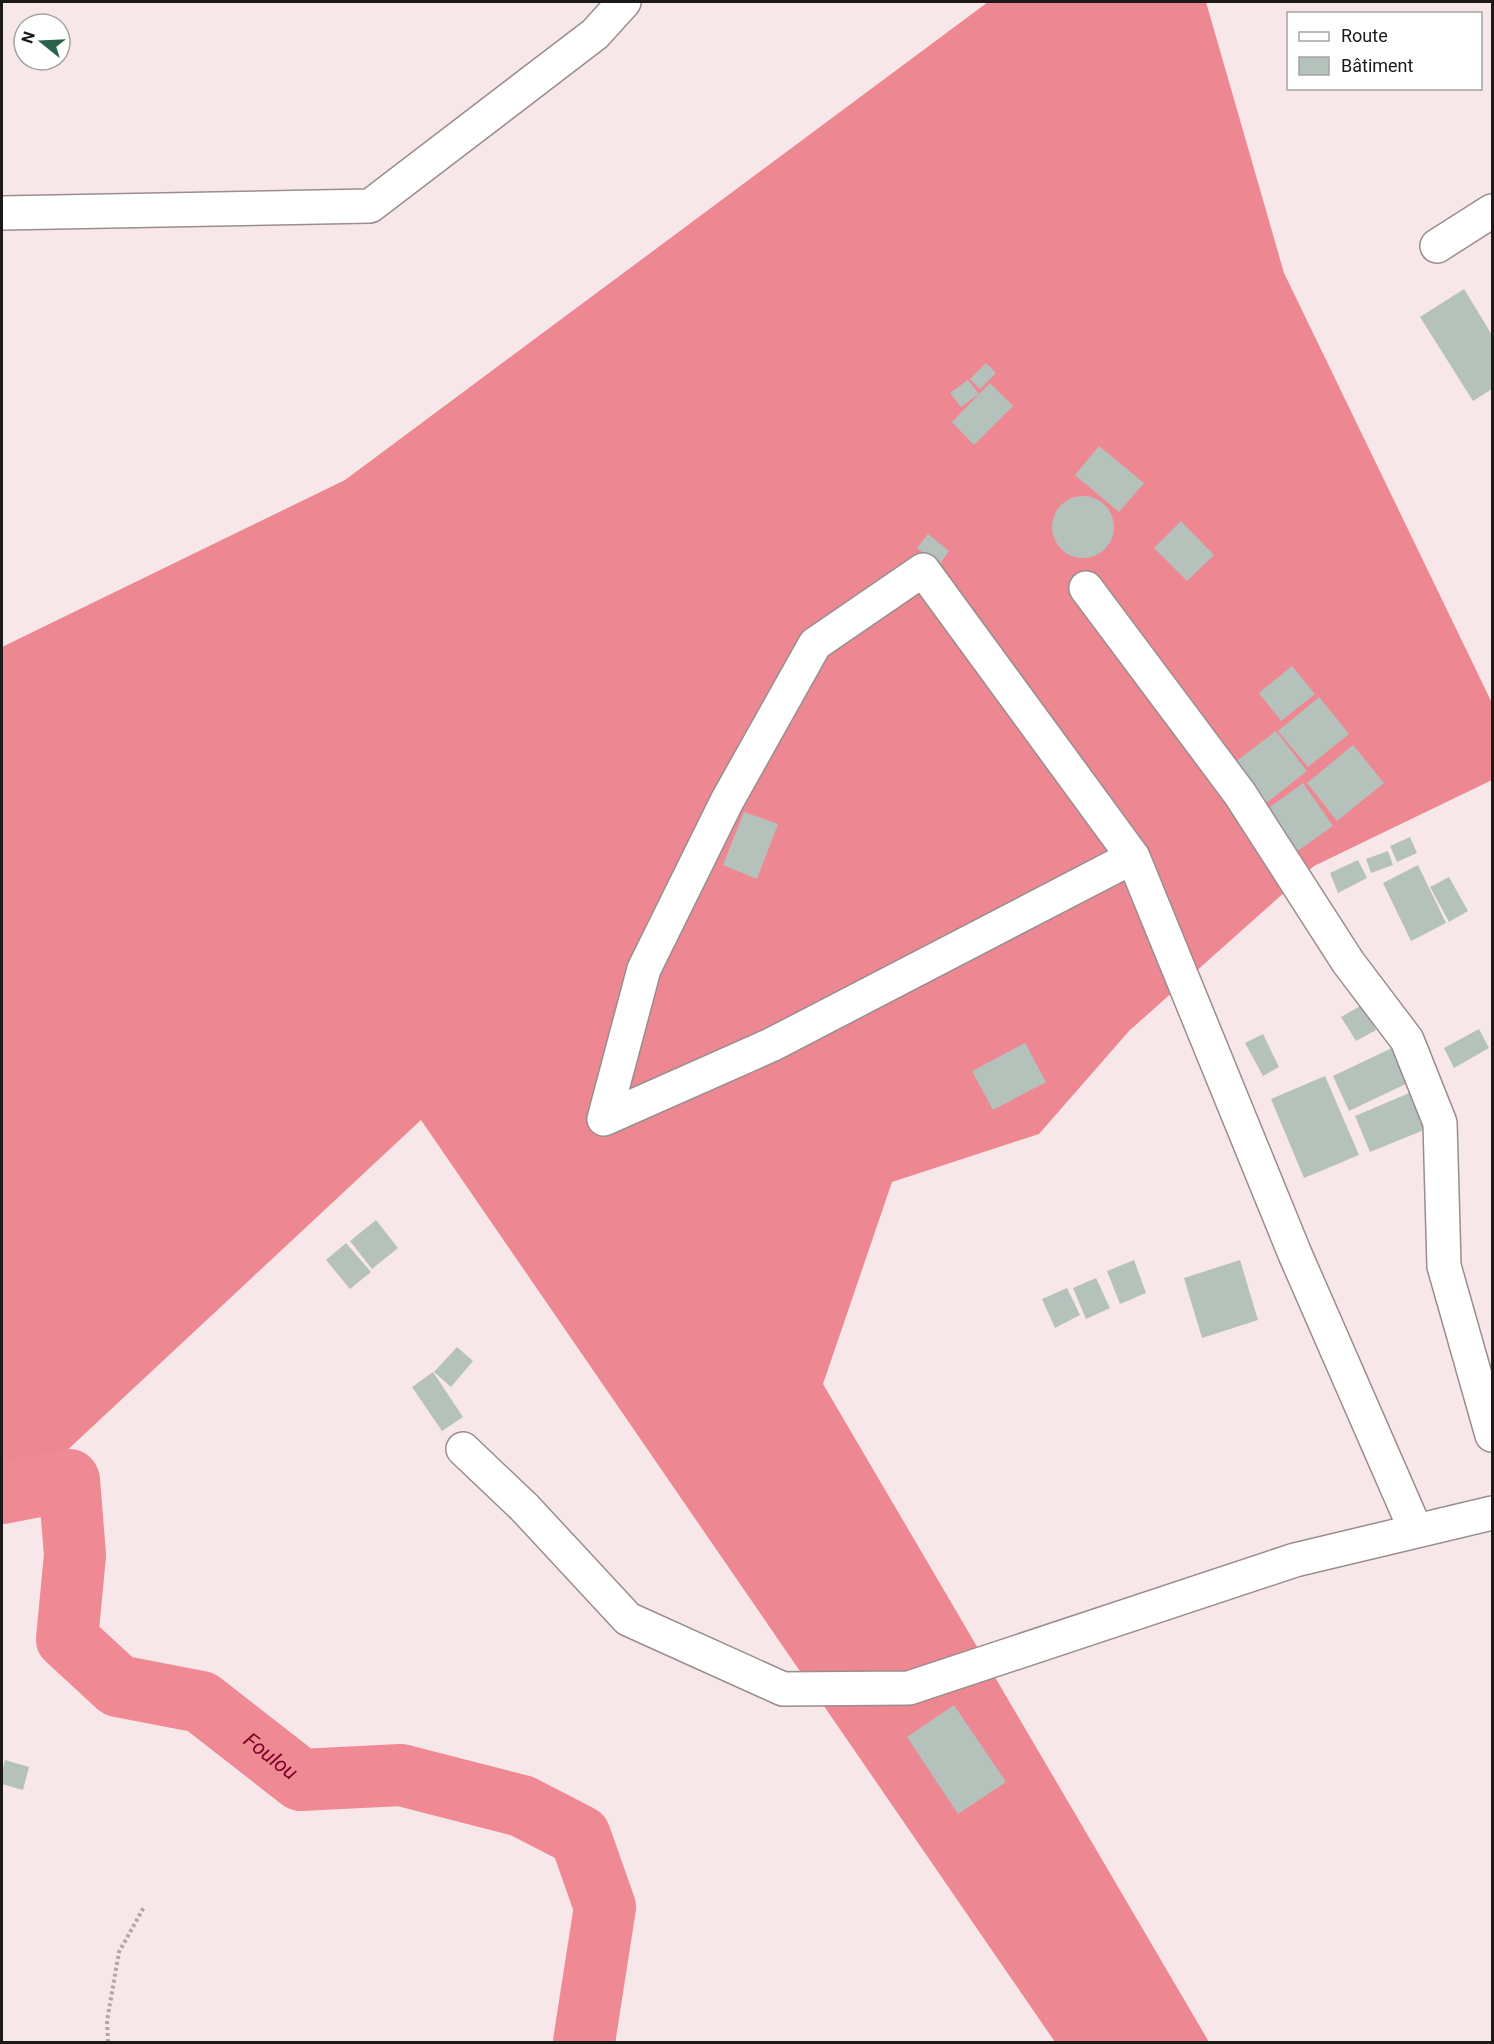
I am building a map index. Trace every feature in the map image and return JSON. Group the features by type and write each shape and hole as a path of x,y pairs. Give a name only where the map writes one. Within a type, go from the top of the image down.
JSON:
{"street":[{"path":"2,213 370,206 595,34 624,2"},
{"path":"1437,246 1492,211"},
{"path":"1132,857 771,1045 604,1119 644,969 727,801 815,644 923,570 1132,857 1295,1254 1416,1531"},
{"path":"1086,588 1239,794 1348,962 1407,1040 1440,1123 1444,1266 1492,1435"},
{"path":"463,1449 525,1508 628,1618 783,1689 909,1688 1295,1560 1492,1513"}],"path":[{"path":"108,2043 107,2021 119,1952 144,1906"}],"shaded area":[{"path":"988,2 1206,2 1284,273 1492,703 1492,780 1314,866 1129,1031 1039,1134 892,1182 823,1384 1209,2042 1055,2042 421,1120 2,1511 2,647 345,480"}],"building":[{"path":"1464,289 1492,335 1492,389 1473,401 1420,317"},
{"path":"986,363 996,373 980,389 970,379"},
{"path":"968,380 979,394 961,407 950,393"},
{"path":"990,383 1013,406 974,445 952,422"},
{"path":"1099,446 1144,483 1119,512 1075,475"},
{"path":"1083,496 1095,498 1105,505 1112,515 1114,527 1112,539 1105,549 1095,556 1083,558 1071,556 1061,549 1054,539 1052,527 1054,515 1061,505 1071,498"},
{"path":"1181,521 1214,555 1187,581 1154,548"},
{"path":"928,534 949,551 939,565 917,548"},
{"path":"1292,666 1315,694 1281,721 1259,693"},
{"path":"1319,697 1349,734 1308,767 1278,731"},
{"path":"1276,731 1307,771 1265,804 1234,763"},
{"path":"1353,745 1384,783 1337,821 1307,783"},
{"path":"1303,783 1333,826 1296,852 1266,810"},
{"path":"744,812 778,824 757,879 723,865"},
{"path":"1410,837 1417,853 1397,862 1390,846"},
{"path":"1388,851 1393,865 1371,873 1366,859"},
{"path":"1358,860 1367,878 1338,893 1330,873"},
{"path":"1418,865 1446,923 1411,941 1383,883"},
{"path":"1449,877 1468,911 1449,922 1430,887"},
{"path":"1362,1005 1376,1030 1356,1041 1341,1017"},
{"path":"1479,1029 1489,1048 1454,1068 1444,1048"},
{"path":"1263,1034 1279,1067 1263,1076 1245,1043"},
{"path":"1025,1043 1046,1082 993,1110 972,1071"},
{"path":"1394,1047 1410,1082 1349,1111 1333,1076"},
{"path":"1325,1076 1359,1155 1304,1178 1271,1099"},
{"path":"1414,1091 1429,1128 1370,1152 1355,1116"},
{"path":"376,1220 398,1248 372,1269 350,1241"},
{"path":"346,1243 371,1272 350,1289 326,1260"},
{"path":"1134,1260 1146,1293 1120,1304 1107,1271"},
{"path":"1240,1260 1258,1320 1202,1338 1184,1278"},
{"path":"1096,1278 1110,1308 1086,1319 1073,1288"},
{"path":"1067,1288 1080,1315 1055,1328 1042,1299"},
{"path":"457,1347 473,1361 451,1387 434,1372"},
{"path":"433,1372 463,1417 442,1431 412,1387"},
{"path":"954,1705 1006,1782 958,1814 907,1737"},
{"path":"5,1760 29,1767 23,1790 2,1784"}],"waterway":[{"name":"Foulou","path":"2,1493 69,1480 75,1555 67,1639 118,1686 201,1702 301,1780 401,1775 522,1806 580,1836 605,1907 584,2042"}]}
